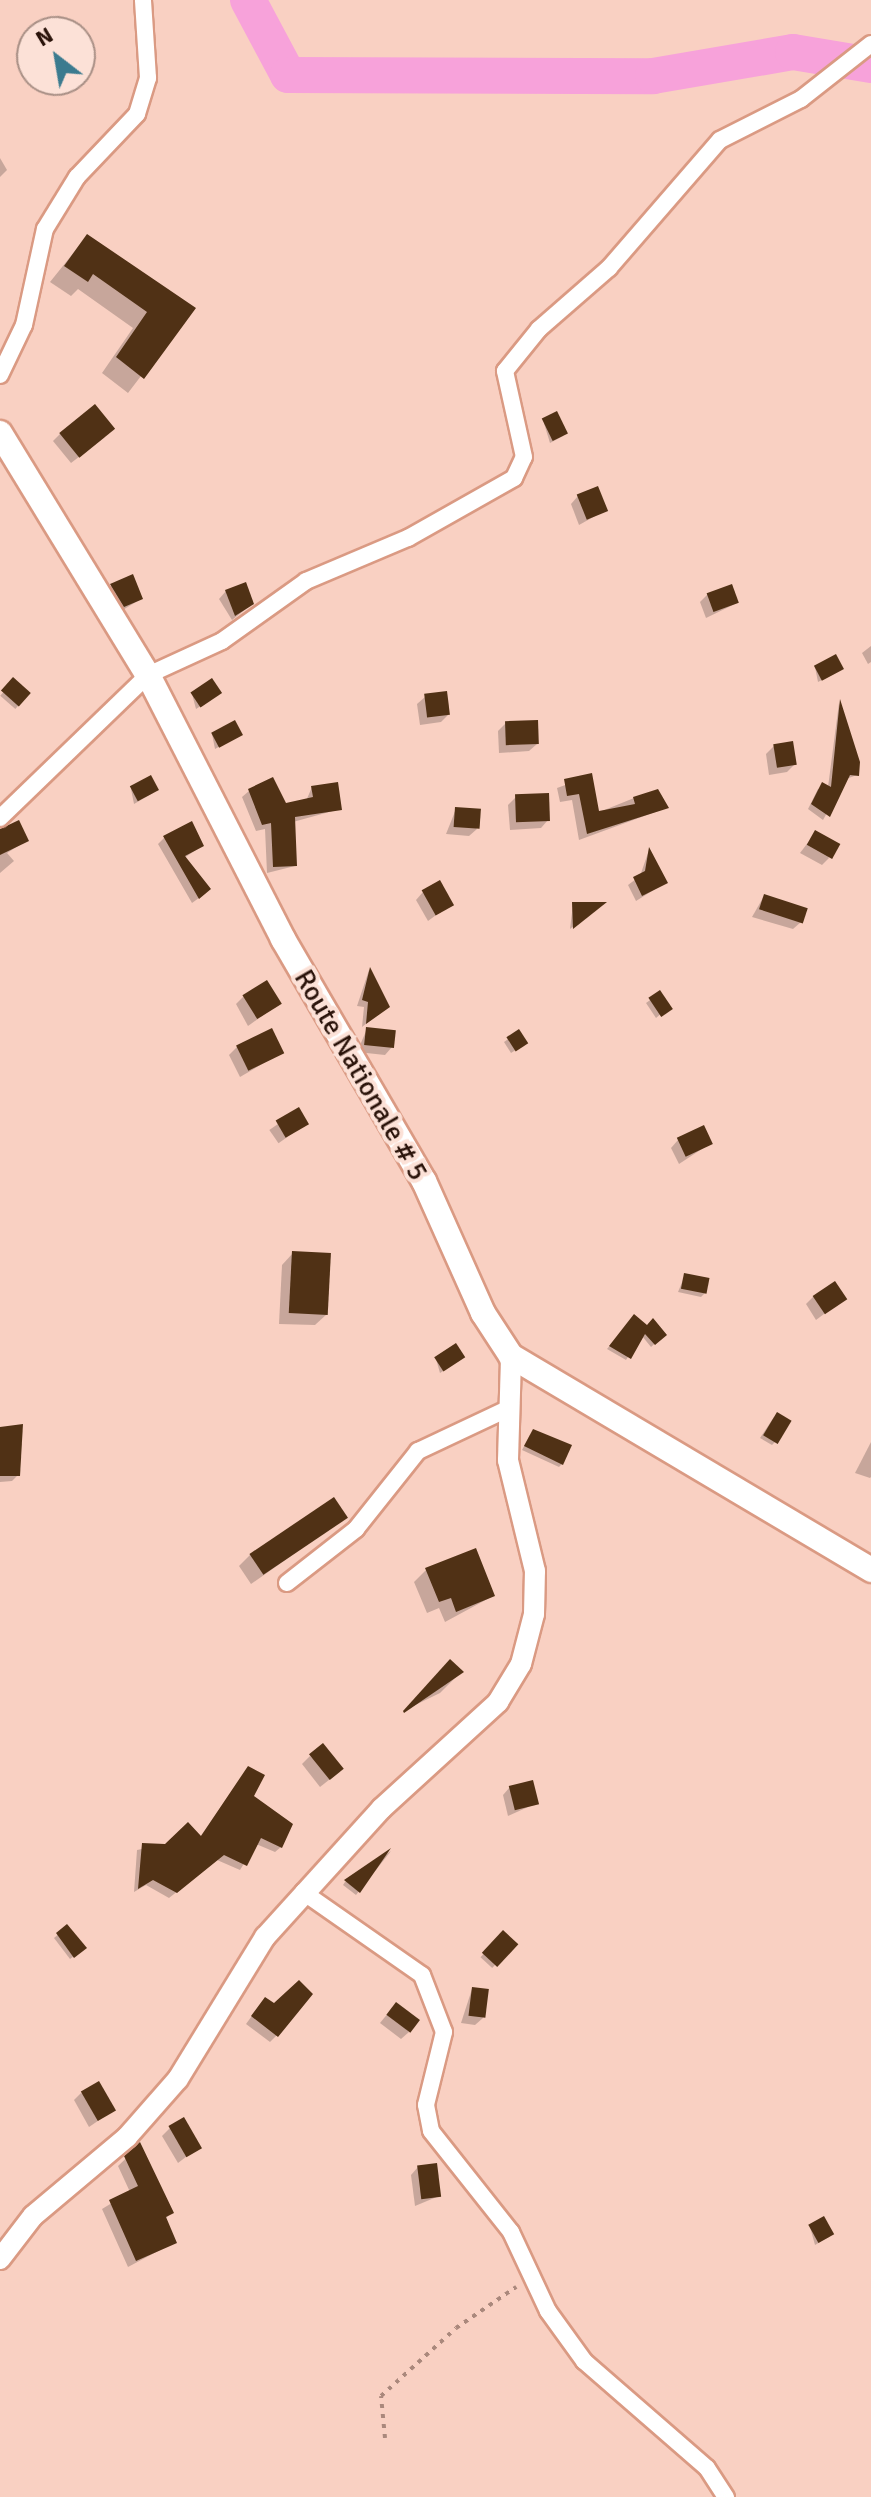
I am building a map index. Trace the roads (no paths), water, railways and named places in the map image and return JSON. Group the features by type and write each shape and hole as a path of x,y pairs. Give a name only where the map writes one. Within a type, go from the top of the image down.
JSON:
{"main road":[{"name":"Route Nationale # 5","path":"0,433 148,675 283,939 424,1181 483,1313 511,1356 871,1570"}],"street":[{"path":"0,375 24,325 45,229 77,177 137,114 148,78 143,0"},
{"path":"0,818 148,675 222,641 306,581 408,538 514,478 524,457 505,371 539,329 609,268 720,140 801,99 871,44"},
{"path":"0,2259 33,2216 127,2137 178,2079 265,1937 303,1892 498,1702 521,1664 534,1614 535,1571 508,1460 505,1410 511,1356"},
{"path":"287,1583 356,1529 418,1451 505,1410"},
{"path":"303,1892 422,1975 430,1989 444,2032 426,2105 431,2131 488,2198 584,2361 707,2468 726,2497"}],"waterway":[{"path":"248,0 288,75 653,76 793,52 871,65"}]}
